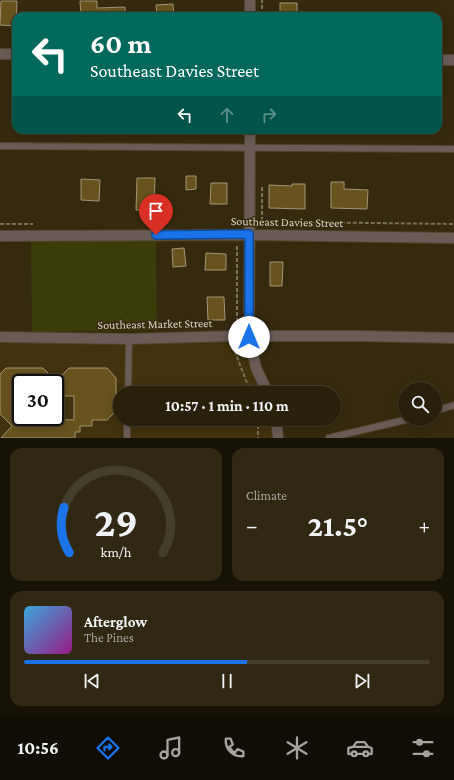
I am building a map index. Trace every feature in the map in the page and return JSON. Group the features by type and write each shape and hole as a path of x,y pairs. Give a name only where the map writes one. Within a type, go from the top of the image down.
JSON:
{"street":[{"path":"250,0 250,12"},
{"path":"0,54 12,54"},
{"path":"442,60 454,60"},
{"path":"250,134 249,337 256,368 265,386"},
{"name":"Southeast Davies Street","path":"0,236 249,234 454,238"},
{"name":"Southeast Market Street","path":"0,337 129,339 234,336 359,336 454,338"},
{"path":"277,426 278,438"}],"lane":[{"path":"0,146 454,149"},
{"path":"128,386 129,339"},
{"path":"442,409 454,405"},
{"path":"329,438 398,422"},
{"path":"127,426 127,438"}],"path":[{"path":"262,0 262,12"},
{"path":"234,234 237,251 237,321"},
{"path":"258,426 258,438"}],"shaded area":[{"path":"156,240 157,330 32,332 31,242"},
{"path":"0,342 228,342 238,346 244,351 258,386 113,386 113,426 271,426 273,438 0,438"}],"building":[{"path":"1,1 17,1 17,12 12,12 12,26 0,25"},
{"path":"80,1 97,1 97,8 125,7 125,12 81,12"},
{"path":"280,3 297,3 297,12 280,12"},
{"path":"173,4 174,12 157,12 156,5"},
{"path":"186,176 196,176 196,189 186,190"},
{"path":"137,178 155,178 154,210 136,210"},
{"path":"81,179 100,180 99,201 81,200"},
{"path":"331,182 344,182 344,189 368,190 367,209 331,208"},
{"path":"211,183 227,183 227,204 210,204"},
{"path":"292,184 305,184 305,209 269,208 269,185 292,186"},
{"path":"184,248 186,266 173,267 172,249"},
{"path":"206,253 226,254 226,270 205,270"},
{"path":"270,262 283,262 282,286 270,286"},
{"path":"207,297 224,297 225,320 208,320"},
{"path":"6,368 43,368 49,374 12,374 12,426 0,414 0,374"},
{"path":"69,368 107,368 116,378 116,386 113,386 113,414 107,420 92,420 92,426 80,426 80,432 75,432 75,438 1,438 12,426 64,426 64,420 74,420 74,396 64,396 63,374"}],"route":[{"path":"156,235 249,234 249,337"}]}
